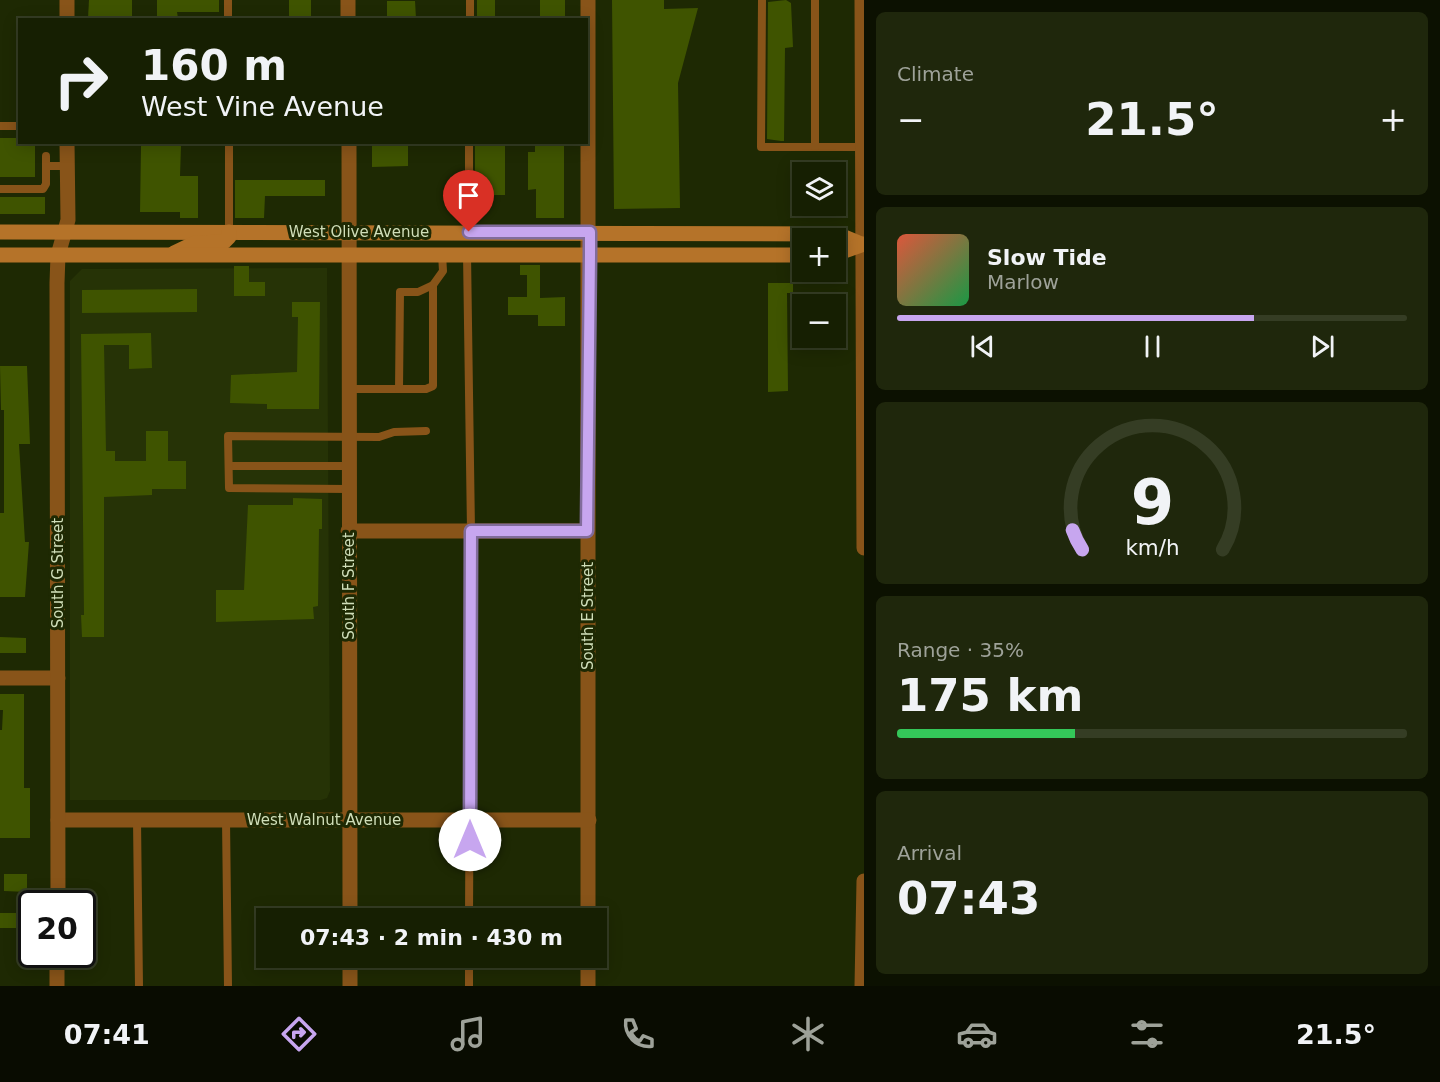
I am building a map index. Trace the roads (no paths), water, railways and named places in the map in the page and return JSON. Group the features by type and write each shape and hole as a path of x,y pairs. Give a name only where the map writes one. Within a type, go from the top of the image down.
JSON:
{"main road":[{"name":"West Olive Avenue","path":"0,232 62,244 168,255 467,254 590,243 837,234 862,244"},
{"name":"West Olive Avenue","path":"0,255 62,244 229,232 469,232 590,243 792,254"},
{"path":"168,255 195,243 224,242 229,237 229,232"},
{"path":"846,250 862,244"}],"street":[{"path":"67,0 67,18"},
{"path":"348,0 348,18"},
{"name":"South E Street","path":"588,0 590,243 587,531 588,908"},
{"path":"862,0 864,548"},
{"name":"South G Street","path":"58,890 62,244 68,220 67,144"},
{"name":"South F Street","path":"349,144 350,908"},
{"path":"348,531 587,531"},
{"path":"0,678 58,678"},
{"name":"West Walnut Avenue","path":"58,820 589,820"},
{"path":"862,986 864,881"},
{"path":"57,968 57,986"},
{"path":"350,968 350,986"},
{"path":"588,968 588,986"}],"lane":[{"path":"228,0 228,18"},
{"path":"470,0 470,18"},
{"path":"762,0 761,147 814,147 862,137"},
{"path":"814,147 815,0"},
{"path":"0,126 18,126"},
{"path":"229,144 229,232"},
{"path":"469,144 469,232"},
{"path":"0,189 43,189 46,184 46,156"},
{"path":"46,166 68,166"},
{"path":"399,389 400,292 418,292 433,285 443,271 442,254"},
{"path":"467,254 471,531 469,908"},
{"path":"349,389 426,389 434,386 433,285"},
{"path":"349,489 229,488 228,436 349,437 426,432"},
{"path":"229,466 349,466"},
{"path":"137,820 139,986"},
{"path":"226,820 228,986"},
{"path":"469,968 469,986"}]}
